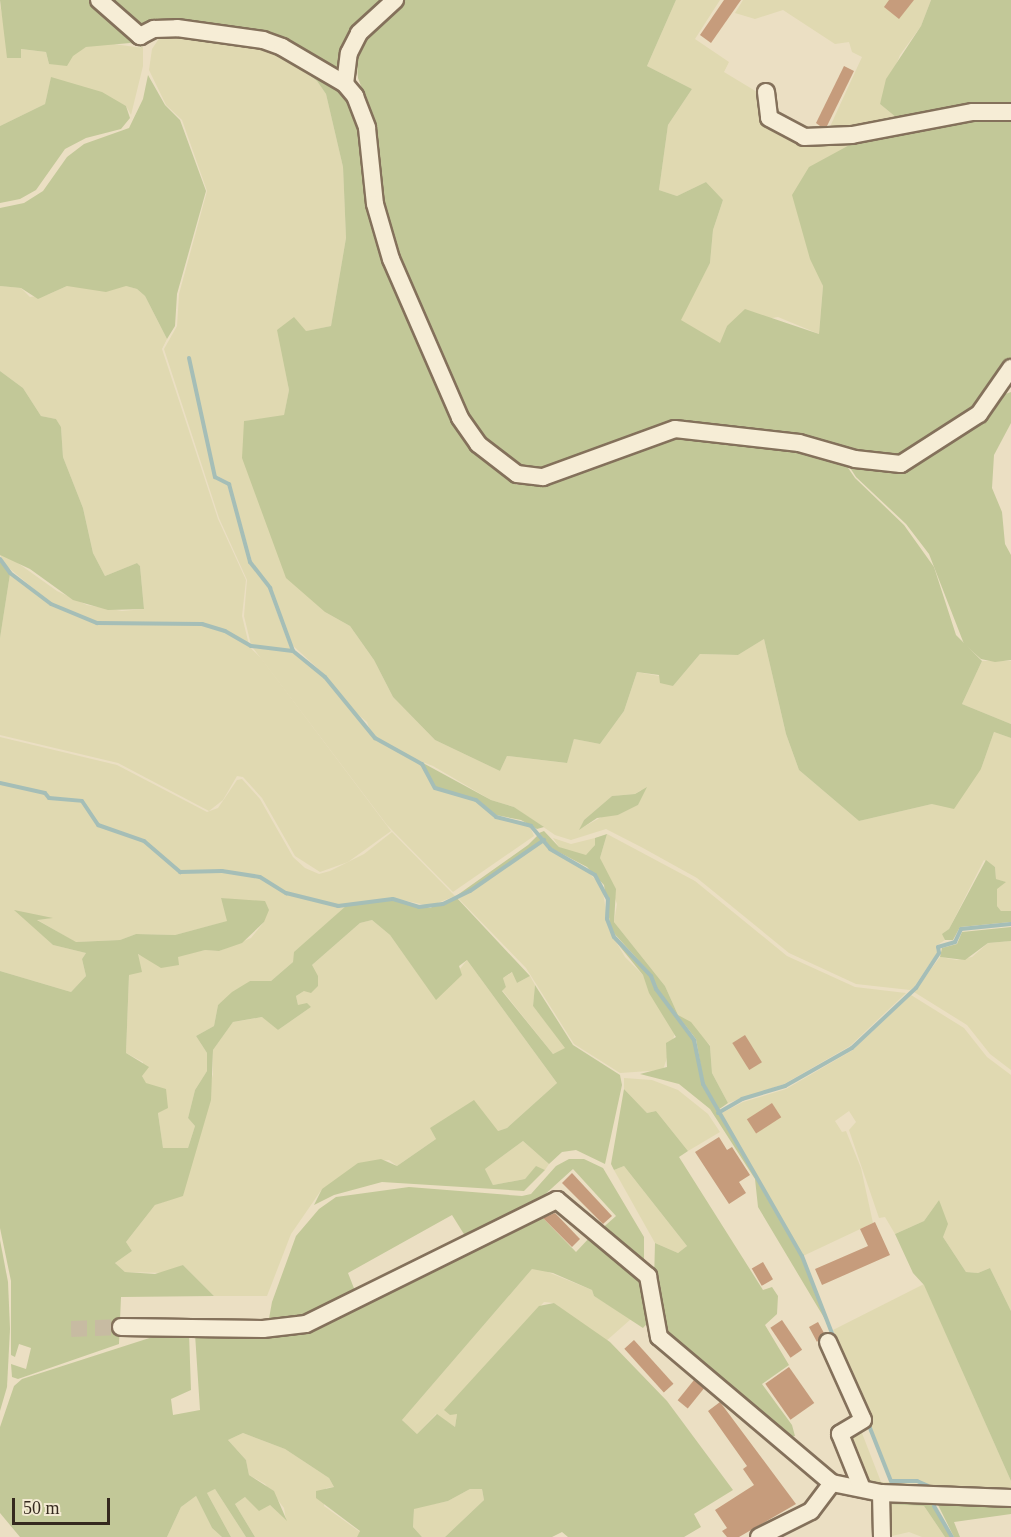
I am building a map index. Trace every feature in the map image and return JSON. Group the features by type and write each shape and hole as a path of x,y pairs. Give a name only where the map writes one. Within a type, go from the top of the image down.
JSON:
{"street":[{"path":"99,0 140,36 154,29 177,28 263,40 282,46 345,84 356,96 367,128 375,204 391,259 460,418 478,444 517,474 543,477 675,429 799,443 855,459 901,464 979,414 1011,368"},
{"path":"345,84 349,53 359,33 395,0"},
{"path":"766,92 769,118 804,137 852,135 974,112 1011,112"},
{"path":"121,1328 272,1329 306,1324 557,1200 648,1276 659,1337 832,1483 861,1486 881,1493 1011,1498"},
{"path":"828,1342 863,1420 840,1434 861,1486"},
{"path":"759,1537 811,1511 832,1483"},
{"path":"881,1493 882,1537"}],"shaded area":[{"path":"676,0 720,0 695,39 729,62 724,72 762,95 771,128 799,142 855,142 805,238 823,286 819,334 778,317 727,326 721,344 680,320 710,263 713,230 723,200 706,182 677,196 659,190 668,125 692,89 647,66"},
{"path":"743,0 931,0 921,26 900,55 880,104 897,118 854,132 828,131 862,57 852,52 849,42 835,44 783,10 755,19 735,13"},
{"path":"0,4 3,21 20,49 46,52 49,64 86,47 106,43 143,48 143,66 131,115 126,106 51,78 45,104 0,126"},
{"path":"162,34 260,41 317,81 326,94 343,167 346,238 331,326 306,331 285,367 289,390 284,416 244,421 325,612 350,626 374,660 393,697 435,740 500,771 507,756 566,763 574,739 600,744 624,711 637,672 659,676 673,686 700,654 738,655 764,639 786,734 799,770 859,821 932,804 981,769 994,732 1011,738 1011,911 1001,911 997,906 997,888 1005,882 996,879 995,867 984,860 949,929 943,934 945,940 936,946 937,953 914,987 910,990 856,984 789,953 697,878 606,829 571,840 555,835 514,807 491,800 433,766 399,753 371,733 367,722 349,707 326,676 289,642 271,587 252,562 230,483 216,475 189,357 214,478 227,484 250,564 268,588 291,650 251,645 244,616 247,580 219,518 164,349 177,326 179,294 207,191 182,120 166,105 149,70 152,49","holes":["641,790 638,805 618,815 605,815 580,829 584,820 612,796 635,794"]},
{"path":"0,286 21,288 30,297 47,295 67,286 126,286 137,289 145,296 167,339 162,349 218,519 246,580 242,616 249,645 202,623 97,622 51,603 4,564 0,555 8,556 57,591 87,605 122,611 144,609 140,566 137,563 105,576 93,553 83,508 63,457 61,427 56,419 41,416 23,388 0,371"},
{"path":"10,574 51,605 97,623 202,624 242,640 261,658 391,831 348,862 320,872 295,856 262,798 243,777 237,776 223,800 209,811 118,763 0,735 0,638"},
{"path":"253,648 293,652 324,678 374,739 423,766 434,789 476,801 496,817 520,822 530,827 534,836 453,892 387,825"},
{"path":"982,661 1011,661 1011,724 962,704"},
{"path":"0,737 117,765 207,812 218,808 237,780 242,779 260,799 293,857 305,868 319,874 330,871 364,854 392,832 455,896 430,906 393,898 338,905 286,892 260,876 222,870 180,871 144,840 99,824 82,801 49,797 45,792 0,782"},
{"path":"0,784 44,794 49,799 82,802 98,825 144,842 180,872 222,872 260,878 286,893 347,905 295,952 293,962 271,981 250,981 218,1005 214,1026 196,1036 207,1053 207,1071 195,1090 188,1118 195,1126 188,1148 163,1149 158,1112 142,1076 143,1062 126,1053 129,975 137,954 152,960 205,950 219,951 251,938 264,922 245,901 221,898 228,921 175,935 136,934 120,940 75,942 36,919 49,919 16,911 53,945 86,953 82,959 86,976 71,992 0,971"},
{"path":"607,834 695,881 787,956 855,987 906,993 850,1046 784,1084 728,1103 712,1073 710,1045 678,1015 665,986 614,922 617,904 600,858"},
{"path":"553,838 571,844 595,838 595,845 587,855 579,855 559,847"},
{"path":"543,841 549,850 585,869 602,886 609,930 625,957 643,975 675,1033 663,1070 620,1073 574,1044 526,968 457,897 470,892"},
{"path":"372,920 390,935 436,999 467,960 557,1083 507,1128 498,1131 431,1129 436,1139 397,1166 389,1160 372,1161 322,1189 291,1234 267,1296 214,1296 183,1265 166,1273 125,1272 115,1263 132,1251 126,1242 155,1205 183,1195 213,1074 213,1050 233,1022 263,1017 278,1030 311,1007 298,1005 296,996 304,991 312,965 360,923"},
{"path":"1011,941 1011,1070 990,1054 967,1025 914,992 940,957 957,960 972,957 988,943"},
{"path":"513,972 517,983 530,976 535,985 533,1006 566,1048 553,1054 502,990 506,987 503,978"},
{"path":"911,995 964,1028 987,1057 1011,1075 1011,1311 990,1268 978,1273 966,1272 943,1237 939,1200 924,1221 895,1234 885,1217 879,1218 849,1130 856,1122 849,1111 835,1121 842,1132 846,1131 861,1168 873,1223 803,1256 720,1114 743,1102 786,1089 853,1050"},
{"path":"624,1078 652,1080 678,1090 708,1114 720,1132 688,1151 656,1111 647,1113 624,1089"},
{"path":"523,1141 549,1164 545,1170 536,1167 525,1179 493,1185 485,1169"},
{"path":"624,1166 687,1246 678,1253 655,1243 614,1170"},
{"path":"538,1268 592,1290 594,1296 631,1319 605,1342 554,1303 544,1302 445,1410 457,1414 455,1427 436,1414 417,1434 402,1420 532,1269"},
{"path":"924,1284 1011,1481 1011,1494 871,1485 850,1436 860,1428 881,1482 926,1484 892,1480 833,1330"},
{"path":"243,1433 285,1449 329,1478 334,1487 326,1488 324,1506 360,1532 357,1537 255,1537 235,1504 245,1497 270,1505 286,1520 284,1508 265,1484 249,1475 246,1460 228,1440"},
{"path":"215,1489 246,1537 231,1537 207,1493"},
{"path":"470,1489 482,1489 484,1500 445,1537 422,1537 413,1527 414,1508 448,1501"},
{"path":"196,1496 212,1528 222,1537 167,1537 181,1507"},
{"path":"887,1504 924,1506 945,1537 922,1537 909,1532 888,1537"}],"green space":[{"path":"0,0 93,0 143,48 130,43 86,47 73,56 67,66 49,64 46,52 21,49 21,58 7,58"},
{"path":"102,0 384,0 341,75 284,43 139,32"},
{"path":"404,0 676,0 647,66 692,89 668,125 659,190 677,196 706,182 723,200 713,230 710,263 681,320 720,343 727,326 745,309 819,334 823,286 810,259 792,195 809,167 855,142 950,121 1011,117 1011,359 1008,368 973,412 898,457 693,427 534,472 519,470 475,431 388,236 374,121 358,78 356,49 376,20"},
{"path":"931,0 1011,0 1011,109 935,111 897,118 880,104 886,79 921,26"},
{"path":"294,63 346,92 362,134 365,192 375,241 437,386 459,428 491,467 517,485 536,485 675,435 797,448 844,462 855,478 904,525 934,567 956,635 982,661 962,704 1011,724 1011,738 994,732 981,769 954,809 932,804 859,821 799,770 786,734 764,639 738,655 700,654 673,686 660,683 659,675 637,672 624,711 600,744 574,739 567,763 507,756 500,771 435,740 393,697 374,660 350,626 325,612 286,578 242,458 244,421 284,415 289,390 277,330 294,317 306,331 331,326 346,238 343,167 326,94 317,81"},
{"path":"148,75 165,105 180,120 206,191 177,294 175,326 167,339 145,296 137,289 126,286 106,292 67,286 38,299 21,288 0,286 0,208 24,203 43,191 67,157 84,144 129,128 143,99"},
{"path":"51,77 102,92 126,106 130,118 121,129 86,138 65,149 36,190 20,199 0,203 0,126 45,104"},
{"path":"0,371 23,388 41,416 56,419 61,427 63,457 83,508 93,553 105,576 137,563 140,566 144,609 108,610 73,600 30,569 0,555"},
{"path":"1011,392 1011,423 994,455 992,488 1002,512 1005,544 1011,555 1011,660 995,662 981,659 964,644 929,554 906,524 856,477 847,463 883,472 907,466 945,446 981,420 1000,396"},
{"path":"0,560 10,574 0,638"},
{"path":"423,763 491,800 514,807 544,827 537,829 521,820 496,815 477,799 435,787"},
{"path":"647,787 638,805 618,815 597,818 579,830 584,820 612,796 635,794"},
{"path":"544,831 559,847 586,855 595,845 595,838 607,834 600,858 616,889 614,922 665,986 678,1015 691,1022 710,1046 712,1073 728,1103 718,1110 704,1084 696,1039 657,989 652,975 611,930 604,885 587,867 551,848 539,833"},
{"path":"538,835 543,840 469,891 456,896 528,845"},
{"path":"986,860 995,867 996,879 1006,882 997,889 997,906 1001,911 1011,911 1011,922 960,927 953,940 945,940 942,934 949,929"},
{"path":"456,897 530,976 517,983 512,972 503,978 506,987 502,991 553,1054 565,1048 533,1006 535,985 573,1045 620,1075 622,1085 605,1164 576,1150 562,1152 549,1164 523,1141 485,1169 493,1185 525,1179 536,1166 545,1170 524,1191 382,1182 334,1195 314,1205 322,1189 358,1163 381,1159 397,1166 436,1139 430,1128 474,1100 498,1131 507,1128 557,1083 467,960 459,966 462,975 436,1000 390,935 372,920 360,923 312,965 318,976 318,986 311,993 304,991 296,996 298,1005 307,1003 311,1007 278,1030 262,1017 233,1022 213,1050 211,1100 183,1196 155,1205 126,1242 132,1251 115,1263 125,1272 155,1274 183,1265 214,1296 121,1297 119,1344 18,1379 12,1377 11,1364 26,1369 31,1348 19,1344 15,1357 11,1355 11,1281 0,1228 0,971 71,992 86,976 82,959 86,953 53,945 14,910 53,918 37,920 76,942 120,940 136,934 175,935 227,921 221,898 265,901 269,910 264,922 242,943 219,951 205,950 178,957 179,965 161,968 138,954 142,972 129,975 126,1053 149,1067 142,1076 146,1083 166,1089 168,1108 158,1113 163,1148 188,1148 195,1126 188,1118 195,1090 207,1071 207,1053 196,1036 214,1026 218,1005 232,992 250,981 271,981 293,962 294,952 347,905 393,899 430,908"},
{"path":"1011,927 1011,941 988,943 965,960 940,957 942,948 957,944 962,932"},
{"path":"617,943 650,976 655,990 693,1040 702,1085 801,1257 826,1321 758,1207 755,1179 710,1109 679,1084 640,1074 667,1067 666,1043 676,1037 649,993 643,975"},
{"path":"624,1089 647,1113 656,1111 688,1151 679,1157 763,1290 772,1287 778,1296 777,1314 765,1325 789,1365 762,1384 792,1425 795,1436 789,1437 662,1333 654,1281 655,1243 678,1253 687,1246 624,1166 614,1170 611,1164"},
{"path":"569,1159 584,1159 603,1168 644,1237 644,1268 598,1232 616,1216 573,1169 531,1207 467,1239 452,1215 348,1273 357,1296 320,1314 268,1324 272,1302 296,1236 319,1209 336,1197 409,1187 522,1196 531,1194 556,1166"},
{"path":"939,1200 948,1224 943,1237 966,1272 978,1273 990,1268 1011,1311 1011,1481 924,1285 913,1273 895,1234 924,1221"},
{"path":"538,1213 576,1252 591,1236 646,1278 650,1320 643,1328 594,1296 592,1290 553,1273 532,1269 402,1420 417,1434 437,1414 455,1427 457,1414 450,1415 444,1410 539,1306 554,1303 610,1342 667,1401 733,1490 694,1514 701,1527 684,1537 568,1537 562,1532 552,1537 445,1537 484,1500 482,1489 470,1489 448,1501 414,1509 413,1527 422,1537 357,1537 360,1531 316,1498 316,1491 334,1487 329,1478 285,1449 243,1433 228,1440 246,1460 249,1475 274,1491 287,1521 270,1505 259,1511 245,1497 235,1504 255,1537 246,1537 215,1489 207,1493 231,1537 222,1537 212,1528 196,1496 181,1507 167,1537 20,1537 0,1513 0,1427 14,1386 22,1379 165,1333 189,1333 191,1390 171,1399 173,1415 200,1410 195,1334 272,1335"},
{"path":"0,1240 8,1282 10,1329 7,1387 0,1411"},
{"path":"887,1500 931,1502 951,1537 945,1537 924,1506 887,1504"},
{"path":"936,1501 1011,1503 1011,1514 954,1522 960,1537 954,1537"}],"building":[{"path":"724,0 741,0 711,43 700,35"},
{"path":"889,0 914,0 899,19 884,7"},
{"path":"844,66 854,71 827,126 820,126 816,123"},
{"path":"745,1035 762,1062 749,1070 732,1043"},
{"path":"772,1103 781,1117 756,1134 747,1119"},
{"path":"719,1137 727,1150 732,1147 750,1175 739,1182 746,1193 729,1204 695,1152"},
{"path":"572,1173 612,1216 603,1224 562,1183"},
{"path":"555,1213 580,1239 572,1247 543,1218"},
{"path":"875,1222 890,1255 822,1285 815,1269 868,1246 860,1229"},
{"path":"763,1262 773,1279 762,1286 752,1268"},
{"path":"782,1320 802,1350 791,1358 770,1328"},
{"path":"818,1322 824,1333 817,1342 809,1327"},
{"path":"634,1340 673,1384 664,1393 624,1349"},
{"path":"789,1367 814,1403 790,1420 765,1384"},
{"path":"694,1380 704,1388 688,1408 678,1400"},
{"path":"720,1402 796,1504 739,1537 727,1537 722,1531 727,1528 715,1510 754,1485 743,1469 747,1466 708,1411"}],"waterway":[{"path":"189,358 215,477 229,484 250,562 270,588 293,651 325,677 375,738 422,764 435,788 476,800 496,817 531,826 550,849 595,875 608,899 607,919 614,937 651,976 656,989 694,1040 703,1084 802,1256 835,1341"},
{"path":"0,559 10,573 51,604 97,623 202,624 225,631 251,646 293,651"},
{"path":"0,783 45,793 49,798 82,801 98,825 144,841 180,872 222,871 260,877 286,893 338,906 393,899 419,907 443,904 470,891 544,840"},
{"path":"718,1113 742,1099 785,1086 852,1048 916,988 939,953 938,947 955,942 961,929 1011,924"},
{"path":"868,1423 891,1481 917,1481 928,1486"},
{"path":"934,1506 952,1537"}],"tunnel":[{"path":"71,1329 121,1327"}]}
